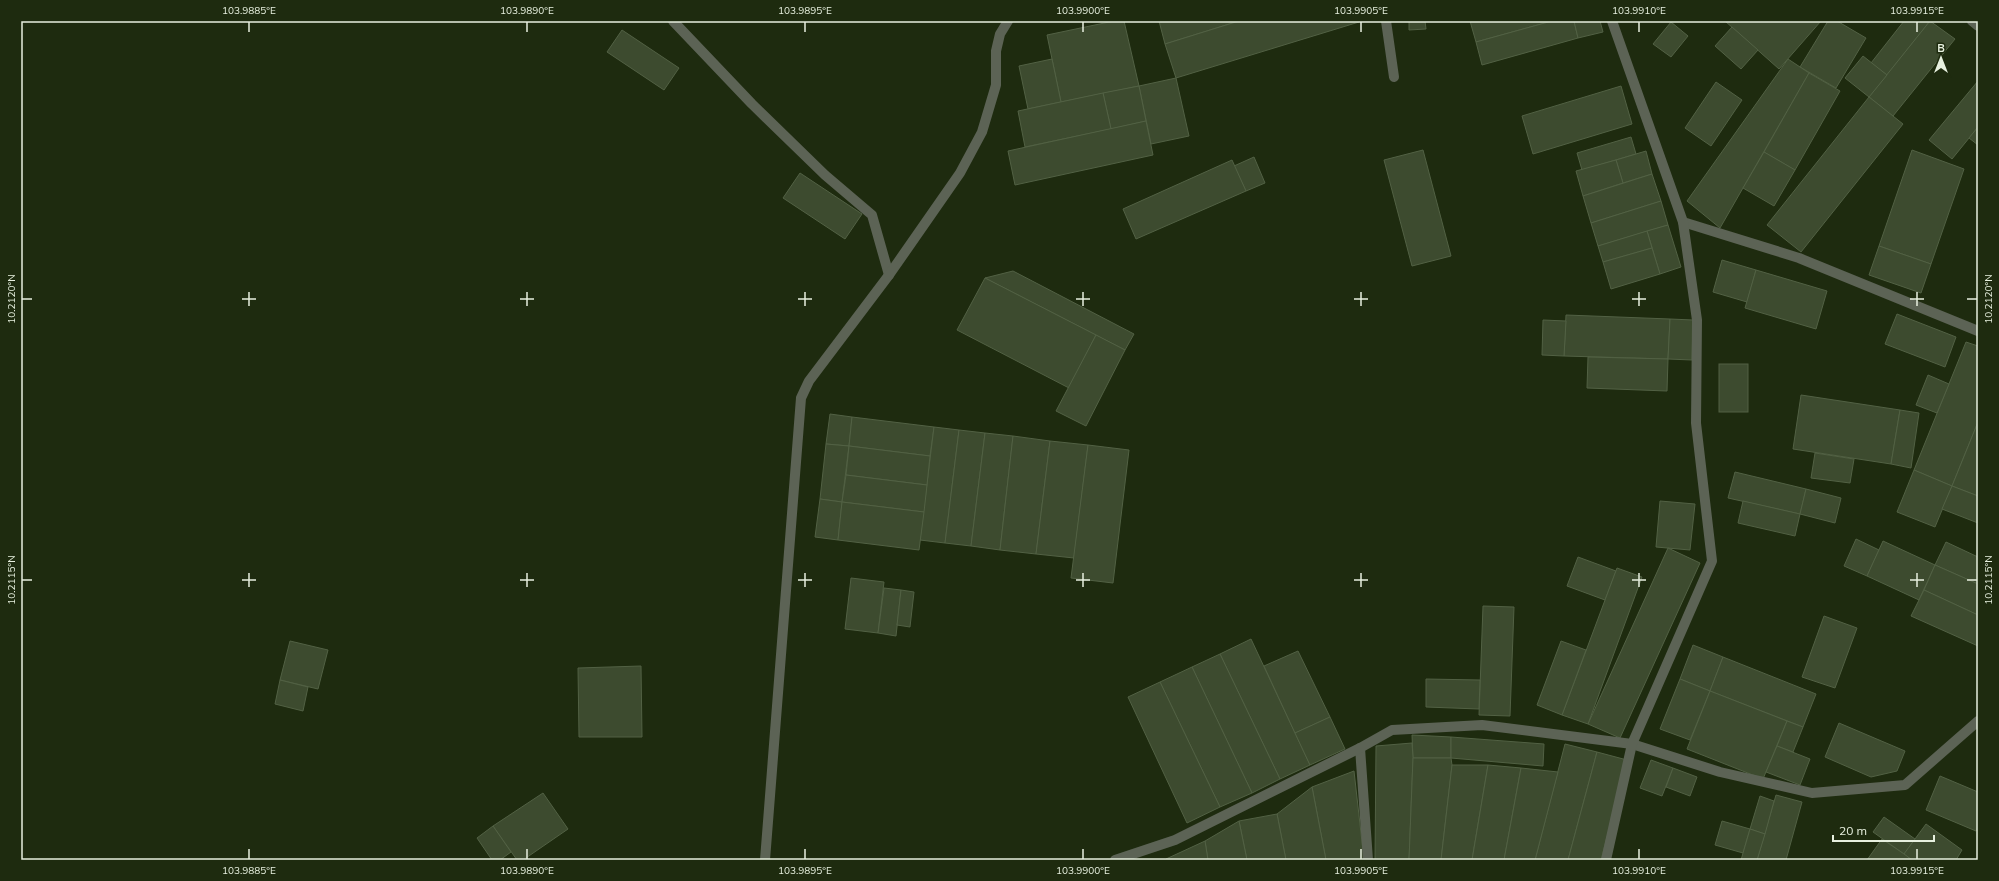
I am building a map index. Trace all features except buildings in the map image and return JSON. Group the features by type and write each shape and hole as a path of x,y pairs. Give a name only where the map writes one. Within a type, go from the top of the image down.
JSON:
{"street":[{"path":"673,21 763,115 825,175 872,215 889,275"},
{"path":"765,860 801,398 808,381 889,275 960,173 982,132 996,84 996,51 1000,34 1008,21"},
{"path":"1386,21 1394,77"},
{"path":"1606,860 1632,744 1712,561 1696,423 1697,320 1683,222 1612,21"},
{"path":"1972,21 1978,26"},
{"path":"1683,222 1798,258 1978,331"},
{"path":"1115,860 1175,840 1360,748 1392,730 1482,725 1632,744 1720,772 1812,793 1905,785 1978,722"},
{"path":"1360,748 1368,860"}]}
